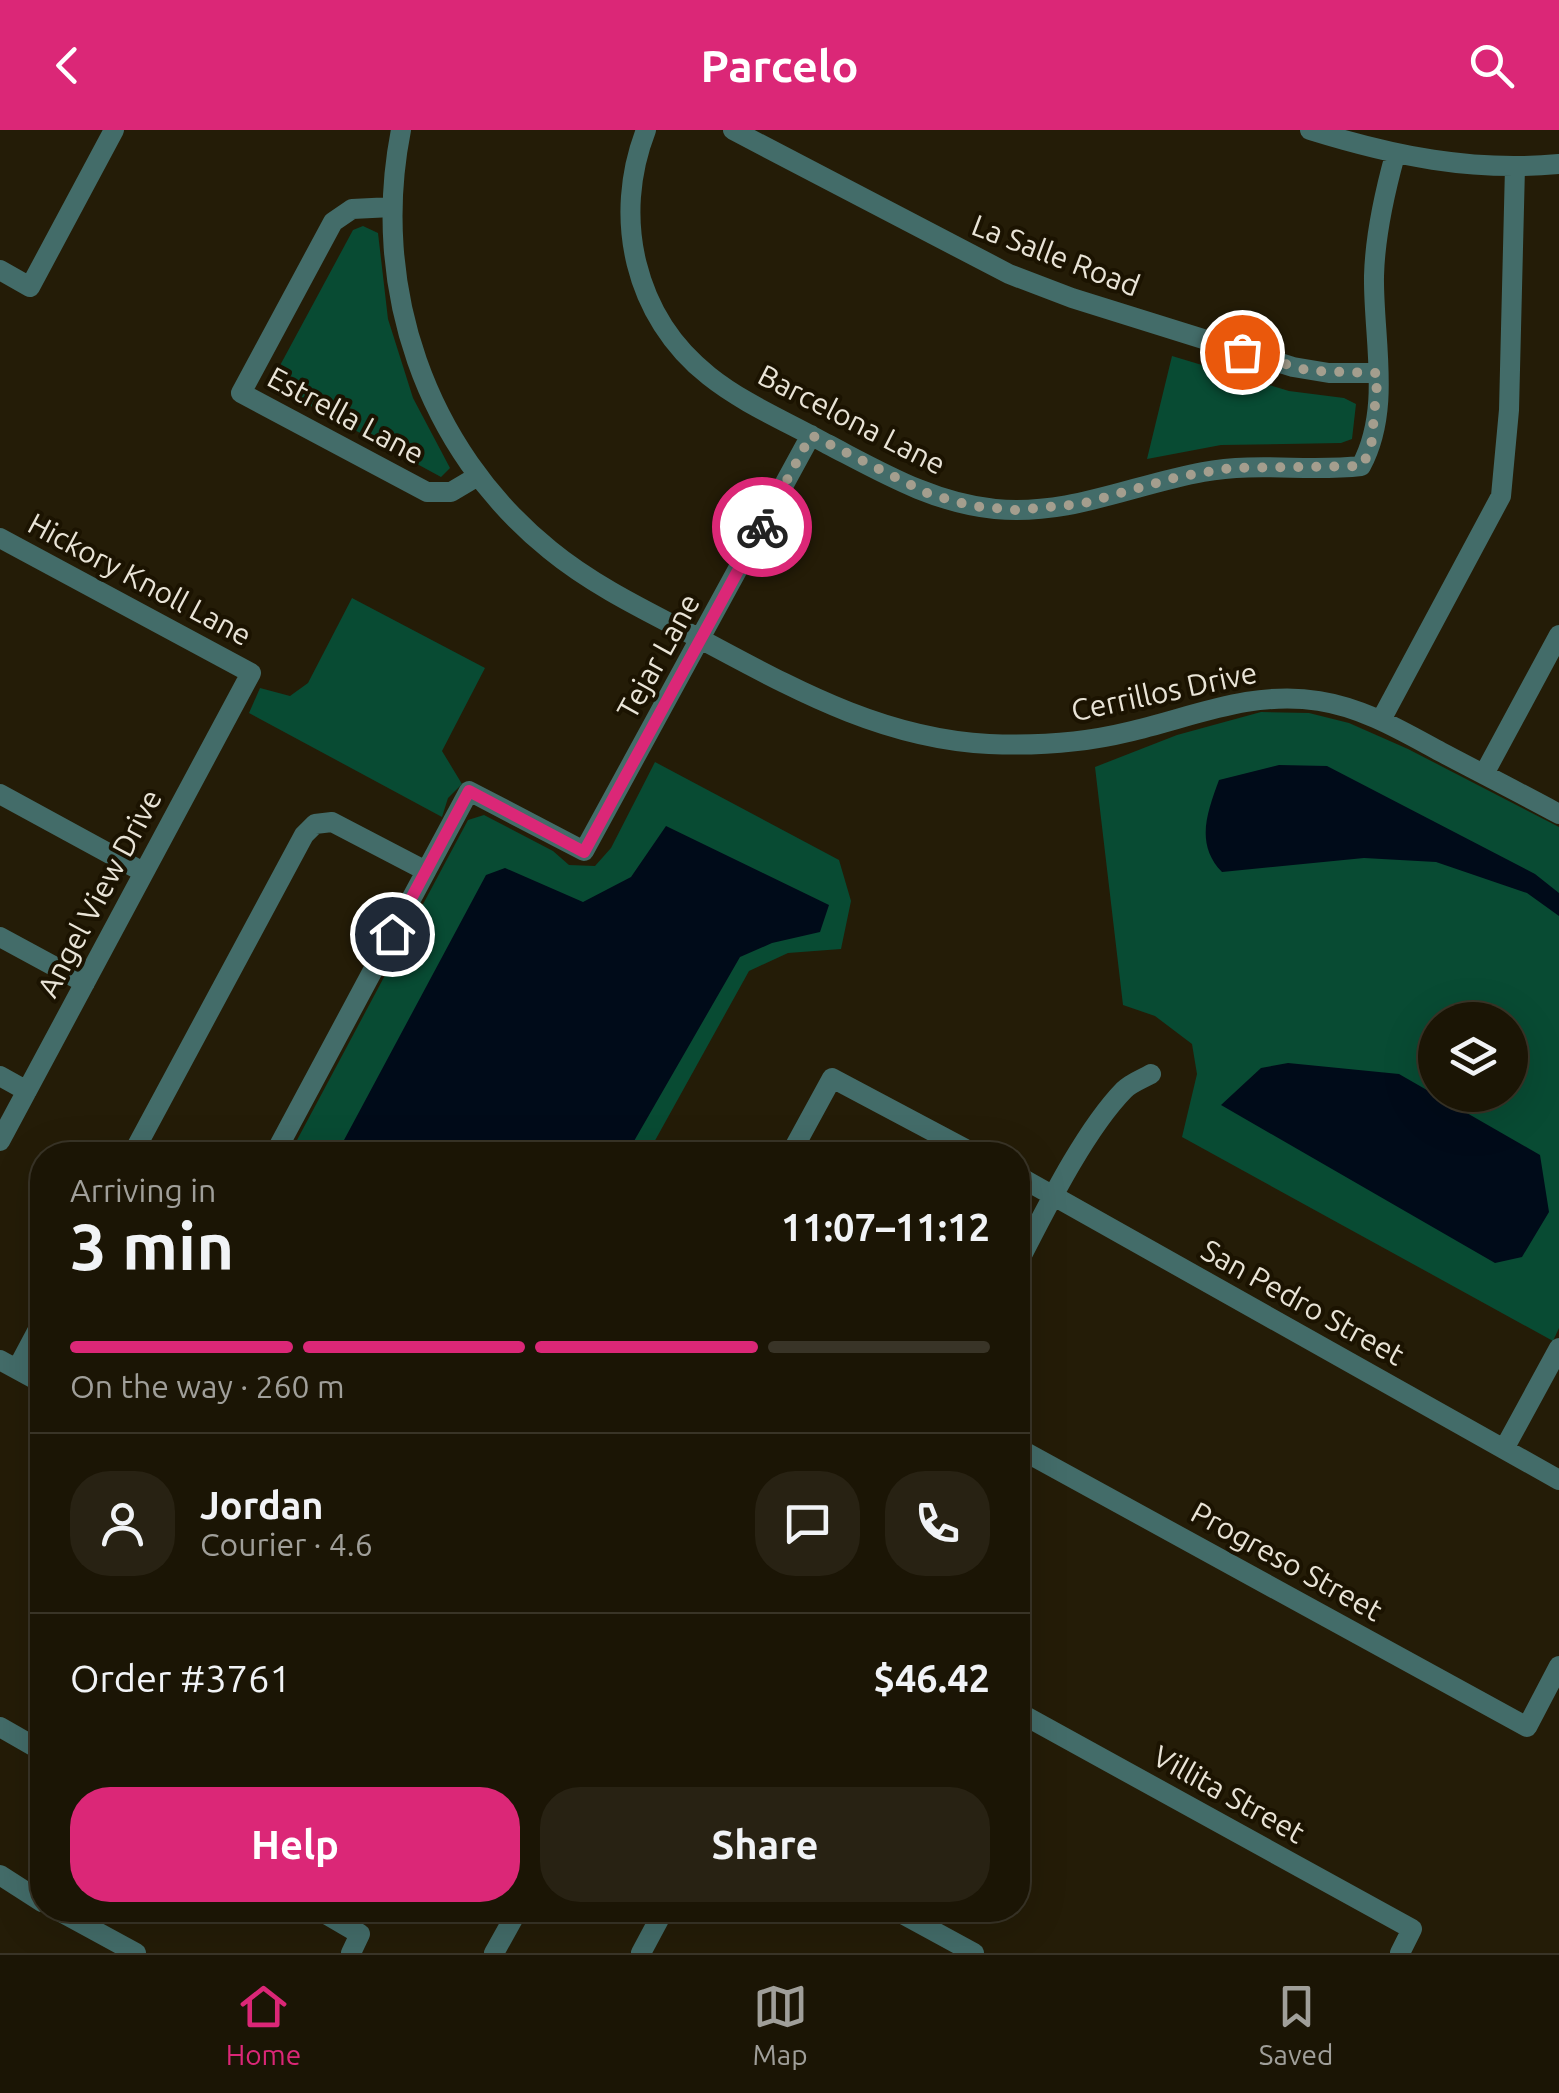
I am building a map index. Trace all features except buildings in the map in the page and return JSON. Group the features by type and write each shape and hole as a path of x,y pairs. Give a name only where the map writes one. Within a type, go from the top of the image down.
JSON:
{"street":[{"path":"0,270 30,286 114,130"},
{"name":"Cerrillos Drive","path":"401,130 392,207 398,293 412,349 446,428 478,476 512,515 572,566 702,640 843,712 898,730 955,740 1071,742 1128,732 1236,702 1277,698 1339,705 1381,720 1559,814"},
{"name":"Barcelona Lane","path":"646,130 633,172 630,233 638,273 654,310 676,345 706,374 739,396 929,494 972,506 1016,510 1081,504 1178,477 1231,468 1362,466 1371,448 1378,373"},
{"name":"La Salle Road","path":"733,130 963,253 1040,287 1293,367 1329,373 1378,373"},
{"path":"1310,130 1395,155 1453,165 1559,164"},
{"path":"1378,373 1375,257 1395,155"},
{"path":"1381,720 1501,496 1509,410 1515,167"},
{"name":"Estrella Lane","path":"392,207 352,209 333,222 241,393 427,492 452,492 478,476"},
{"name":"Tejar Lane","path":"426,871 469,791 584,852 811,435"},
{"name":"Hickory Knoll Lane","path":"0,538 251,673"},
{"path":"1484,774 1551,670 1559,635"},
{"name":"Angel View Drive","path":"0,1141 251,673"},
{"path":"0,794 143,872"},
{"path":"139,1142 304,835 316,824 332,822 426,871 281,1142"},
{"path":"0,937 85,982"},
{"path":"1030,1240 1108,1109 1127,1086 1150,1074"},
{"path":"0,1076 27,1090"},
{"path":"797,1142 832,1078 930,1142"},
{"name":"San Pedro Street","path":"1030,1182 1559,1480"},
{"path":"9,1364 30,1337"},
{"path":"1504,1450 1559,1348"},
{"name":"Progreso Street","path":"1030,1455 1527,1727 1559,1666"},
{"name":"Villita Street","path":"1030,1719 1412,1928 1400,1953"},
{"path":"0,1728 30,1744"},
{"path":"0,1875 30,1894"},
{"path":"80,1922 136,1953"},
{"path":"332,1922 356,1944"},
{"path":"494,1953 511,1922"},
{"path":"641,1953 658,1922"},
{"path":"917,1922 974,1953"}],"green space":[{"path":"363,226 378,233 388,319 413,398 450,468 441,477 270,384 353,230"},
{"path":"1172,356 1289,391 1344,398 1356,404 1352,439 1341,443 1221,445 1147,459"},
{"path":"352,598 485,668 442,751 462,784 448,798 442,817 249,713 260,688 290,696 308,683"},
{"path":"1261,712 1309,713 1349,723 1408,749 1559,827 1559,1328 1553,1341 1182,1137 1197,1074 1192,1044 1155,1016 1123,1005 1095,767 1177,735"},
{"path":"655,762 839,860 851,901 841,949 788,953 749,971 654,1142 296,1142 468,820 484,815 553,851 569,865 595,866 611,848"}],"water":[{"path":"1279,765 1327,766 1535,874 1559,893 1559,916 1527,893 1436,862 1364,858 1222,872 1206,839 1219,780"},
{"path":"666,826 829,905 820,932 772,943 740,957 633,1142 343,1142 486,875 505,868 583,902 631,877"},
{"path":"1288,1063 1399,1074 1418,1085 1418,1112 1465,1112 1540,1155 1549,1212 1522,1257 1495,1263 1221,1105 1261,1068"}],"way so far":[{"path":"762,527 811,435 929,494 994,509 1060,508 1178,477 1231,468 1362,466 1371,448 1378,373 1310,371 1242,352"}],"route":[{"path":"392,934 469,791 584,852 762,527"}]}
